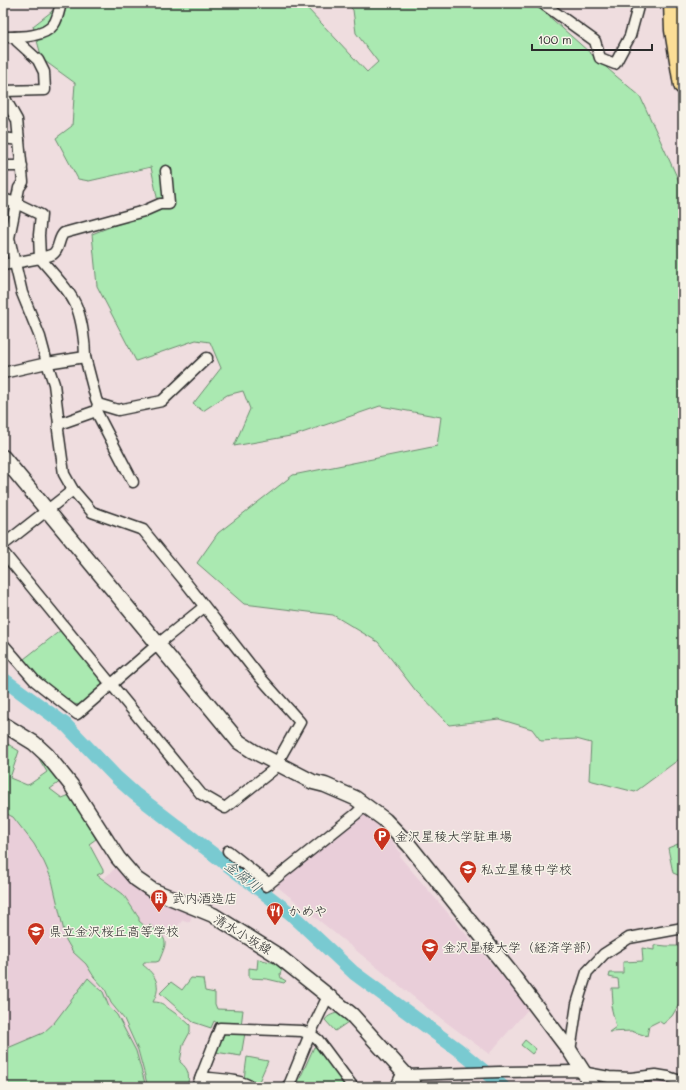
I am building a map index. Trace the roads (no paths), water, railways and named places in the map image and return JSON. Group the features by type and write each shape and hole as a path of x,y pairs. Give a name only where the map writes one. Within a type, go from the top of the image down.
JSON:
{"highway":[{"path":"673,3 674,30 683,85"}],"street":[{"path":"3,37 21,37 42,33 53,25 59,14 61,3"},
{"path":"542,3 596,41 600,58 615,64 630,36 639,3"},
{"path":"3,91 45,90 44,72 38,60 17,41 15,37"},
{"path":"3,95 17,120 23,182 16,203 9,238 22,293 40,337 54,384 64,474 73,490 92,512 143,530 259,676 300,722 273,770 225,808 201,794 3,552"},
{"path":"3,138 19,140"},
{"path":"3,166 22,166"},
{"path":"3,265 40,258 52,254 56,251 61,236 64,233 144,211 160,204 169,204 166,171"},
{"path":"3,199 16,203 41,215 39,235 40,258 69,294 77,308 85,357 97,407 133,482"},
{"path":"3,373 47,363 85,357"},
{"path":"59,424 97,407 118,410 162,401 207,358"},
{"path":"3,457 239,742 277,764 313,782 325,785 350,796 365,805 385,820 409,845 507,968 570,1051 593,1087"},
{"path":"3,545 73,490"},
{"path":"3,644 35,681 77,714 158,644 204,607"},
{"name":"清水小坂線","path":"3,724 34,743 47,755 71,785 118,858 136,879 152,890 213,915 278,955 352,1015 415,1087"},
{"path":"228,851 268,885 356,814 365,805"},
{"path":"570,1051 577,1004 587,972 604,954 630,938 683,928"},
{"path":"287,1087 328,996"},
{"path":"197,1087 220,1028 302,1031 310,1034 318,1040 353,1087"},
{"path":"396,1087 400,1078 406,1075 499,1072 583,1071 609,1077 631,1078 656,1075 668,1076 683,1082"},
{"path":"201,1077 239,1082 250,1087"}],"waterway":[{"name":"金腐川","path":"3,679 66,725 117,778 135,794 290,913 354,973 460,1051 503,1087"}],"place":[{"name":"金沢星稜大学駐車場","path":"382,851"},
{"name":"私立星稜中学校","path":"468,884"},
{"name":"武内酒造店","path":"159,913"},
{"name":"かめや","path":"275,926"},
{"name":"県立金沢桜丘高等学校","path":"36,946"},
{"name":"金沢星稜大学（経済学部）","path":"430,962"}]}
